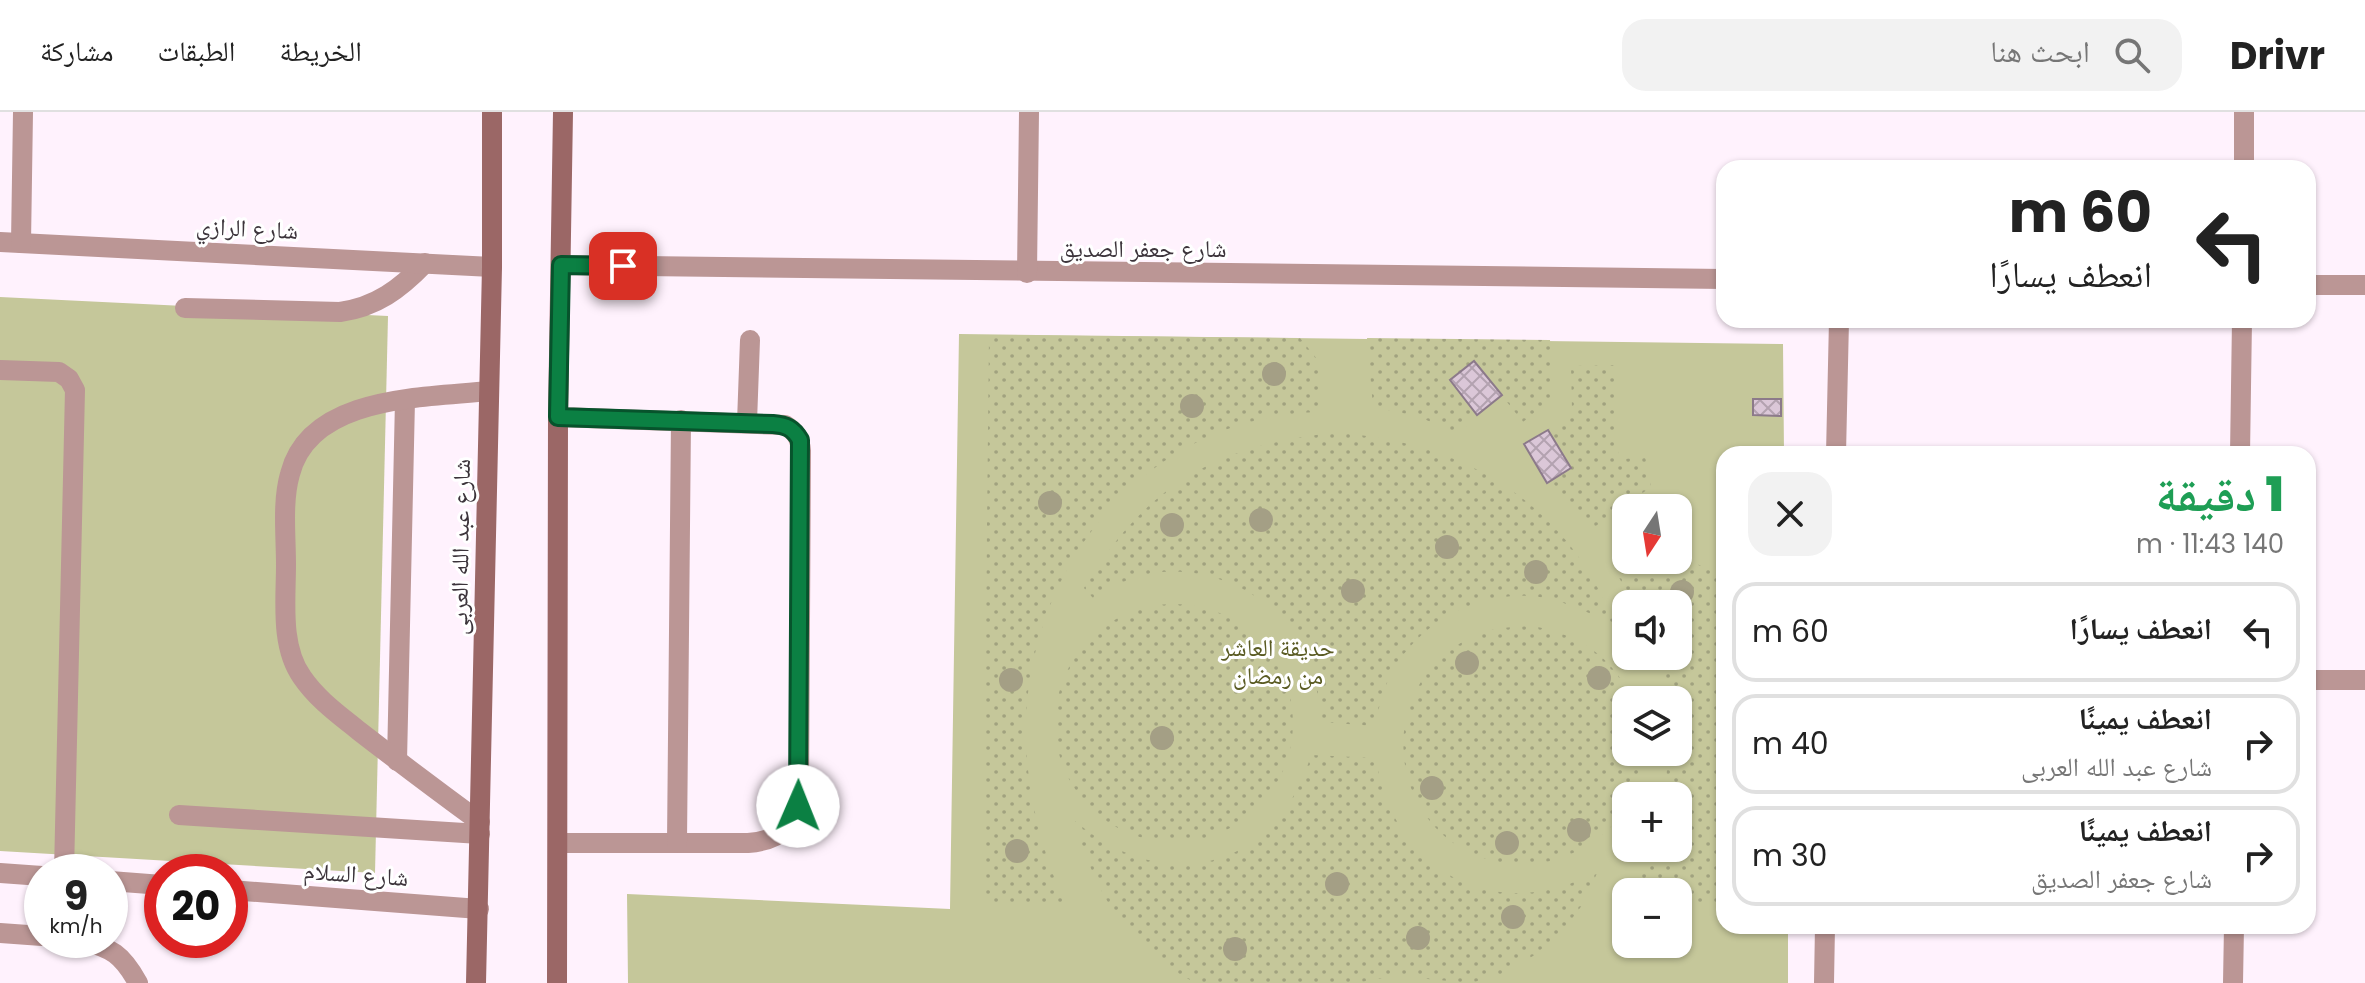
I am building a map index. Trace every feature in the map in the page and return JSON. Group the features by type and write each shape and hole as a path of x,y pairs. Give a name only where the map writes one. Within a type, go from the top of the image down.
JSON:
{"main road":[{"name":"شارع عبد الله العربى","path":"476,983 492,267 492,112"},
{"path":"557,983 558,417 563,112"}],"street":[{"path":"21,243 23,112"},
{"path":"1027,273 1029,112"},
{"path":"2244,112 2244,160"},
{"name":"شارع الرازي","path":"0,242 492,267"},
{"path":"185,308 340,312 363,309 394,291 425,263"},
{"name":"شارع جعفر الصديق","path":"561,265 1716,279"},
{"path":"2316,285 2365,285"},
{"path":"1836,446 1839,328"},
{"path":"2240,446 2242,328"},
{"path":"747,422 750,340"},
{"path":"0,370 59,372 69,379 75,390 64,854"},
{"path":"480,828 314,695 298,673 289,648 286,621 286,494 298,452 310,436 344,413 405,400 489,391"},
{"path":"397,761 405,400"},
{"path":"558,417 785,425 794,430 800,440 801,451 798,806 792,822 780,834 765,841 558,843"},
{"path":"677,843 681,420"},
{"path":"2316,680 2365,680"},
{"path":"179,815 480,828"},
{"path":"0,873 24,875"},
{"name":"شارع السلام","path":"248,891 479,909"},
{"path":"0,933 24,935"},
{"path":"1824,983 1825,934"},
{"path":"2233,983 2234,934"},
{"path":"122,958 138,983"}],"green space":[{"path":"0,297 388,316 375,873 248,866 248,854 144,854 144,859 128,859 128,854 0,851"},
{"name":"حديقة العاشر من رمضان","path":"959,334 1783,344 1784,446 1716,446 1716,934 1788,934 1788,983 628,983 627,894 950,909"},
{"path":"989,335 1300,338 1321,364 1321,412 1260,419 1205,438 1156,467 1113,505 1078,551 1051,602 1034,659 1026,743 1035,812 1047,858 1064,902 983,905"},
{"path":"1367,338 1550,340 1553,397 1523,422 1474,361 1450,380 1477,415 1459,434 1417,416 1373,407"},
{"path":"1615,365 1615,424 1619,460 1645,456 1651,487 1641,494 1612,494 1612,515 1593,528 1551,481 1571,468 1548,430 1572,410 1571,366"},
{"path":"1335,433 1374,437 1412,445 1483,473 1515,493 1544,517 1570,546 1593,579 1612,623 1564,603 1532,596 1490,599 1470,605 1433,625 1403,655 1386,685 1375,726 1320,722 1315,680 1299,640 1270,607 1231,584 1210,576 1165,572 1130,579 1093,598 1084,588 1132,522 1188,476 1220,460 1293,439"},
{"path":"1692,560 1716,573 1716,904 1692,904 1692,878 1636,878 1642,862 1692,862 1692,782 1666,782 1667,766 1692,766 1692,686 1664,686 1660,670 1692,670 1692,590 1626,590 1617,574 1692,574"},
{"path":"1174,604 1197,606 1220,613 1258,639 1284,677 1291,700 1291,746 1284,769 1258,807 1220,833 1197,840 1174,842 1151,840 1128,833 1090,807 1064,769 1057,746 1055,723 1057,700 1064,677 1090,639 1128,613 1151,606"},
{"path":"1533,626 1566,635 1604,659 1625,686 1612,686 1612,766 1640,766 1637,782 1612,782 1612,825 1603,834 1571,854 1541,863 1498,862 1459,847 1431,822 1412,790 1404,755 1406,719 1419,685 1443,655 1479,634"},
{"path":"1311,755 1376,758 1386,798 1403,832 1427,859 1455,878 1488,890 1523,893 1560,887 1598,871 1583,904 1561,933 1533,956 1501,974 1471,983 1395,976 1355,983 1196,983 1151,954 1117,916 1104,895 1092,872 1075,821 1110,845 1145,859 1180,864 1214,860 1245,847 1272,825 1295,794"}],"building":[{"path":"1474,361 1502,395 1477,415 1450,380"},
{"path":"1753,399 1781,399 1781,416 1753,415"},
{"path":"1548,430 1571,468 1547,483 1524,444"}],"route":[{"path":"623,266 561,265 558,417 785,425 794,430 800,440 798,806"}]}
